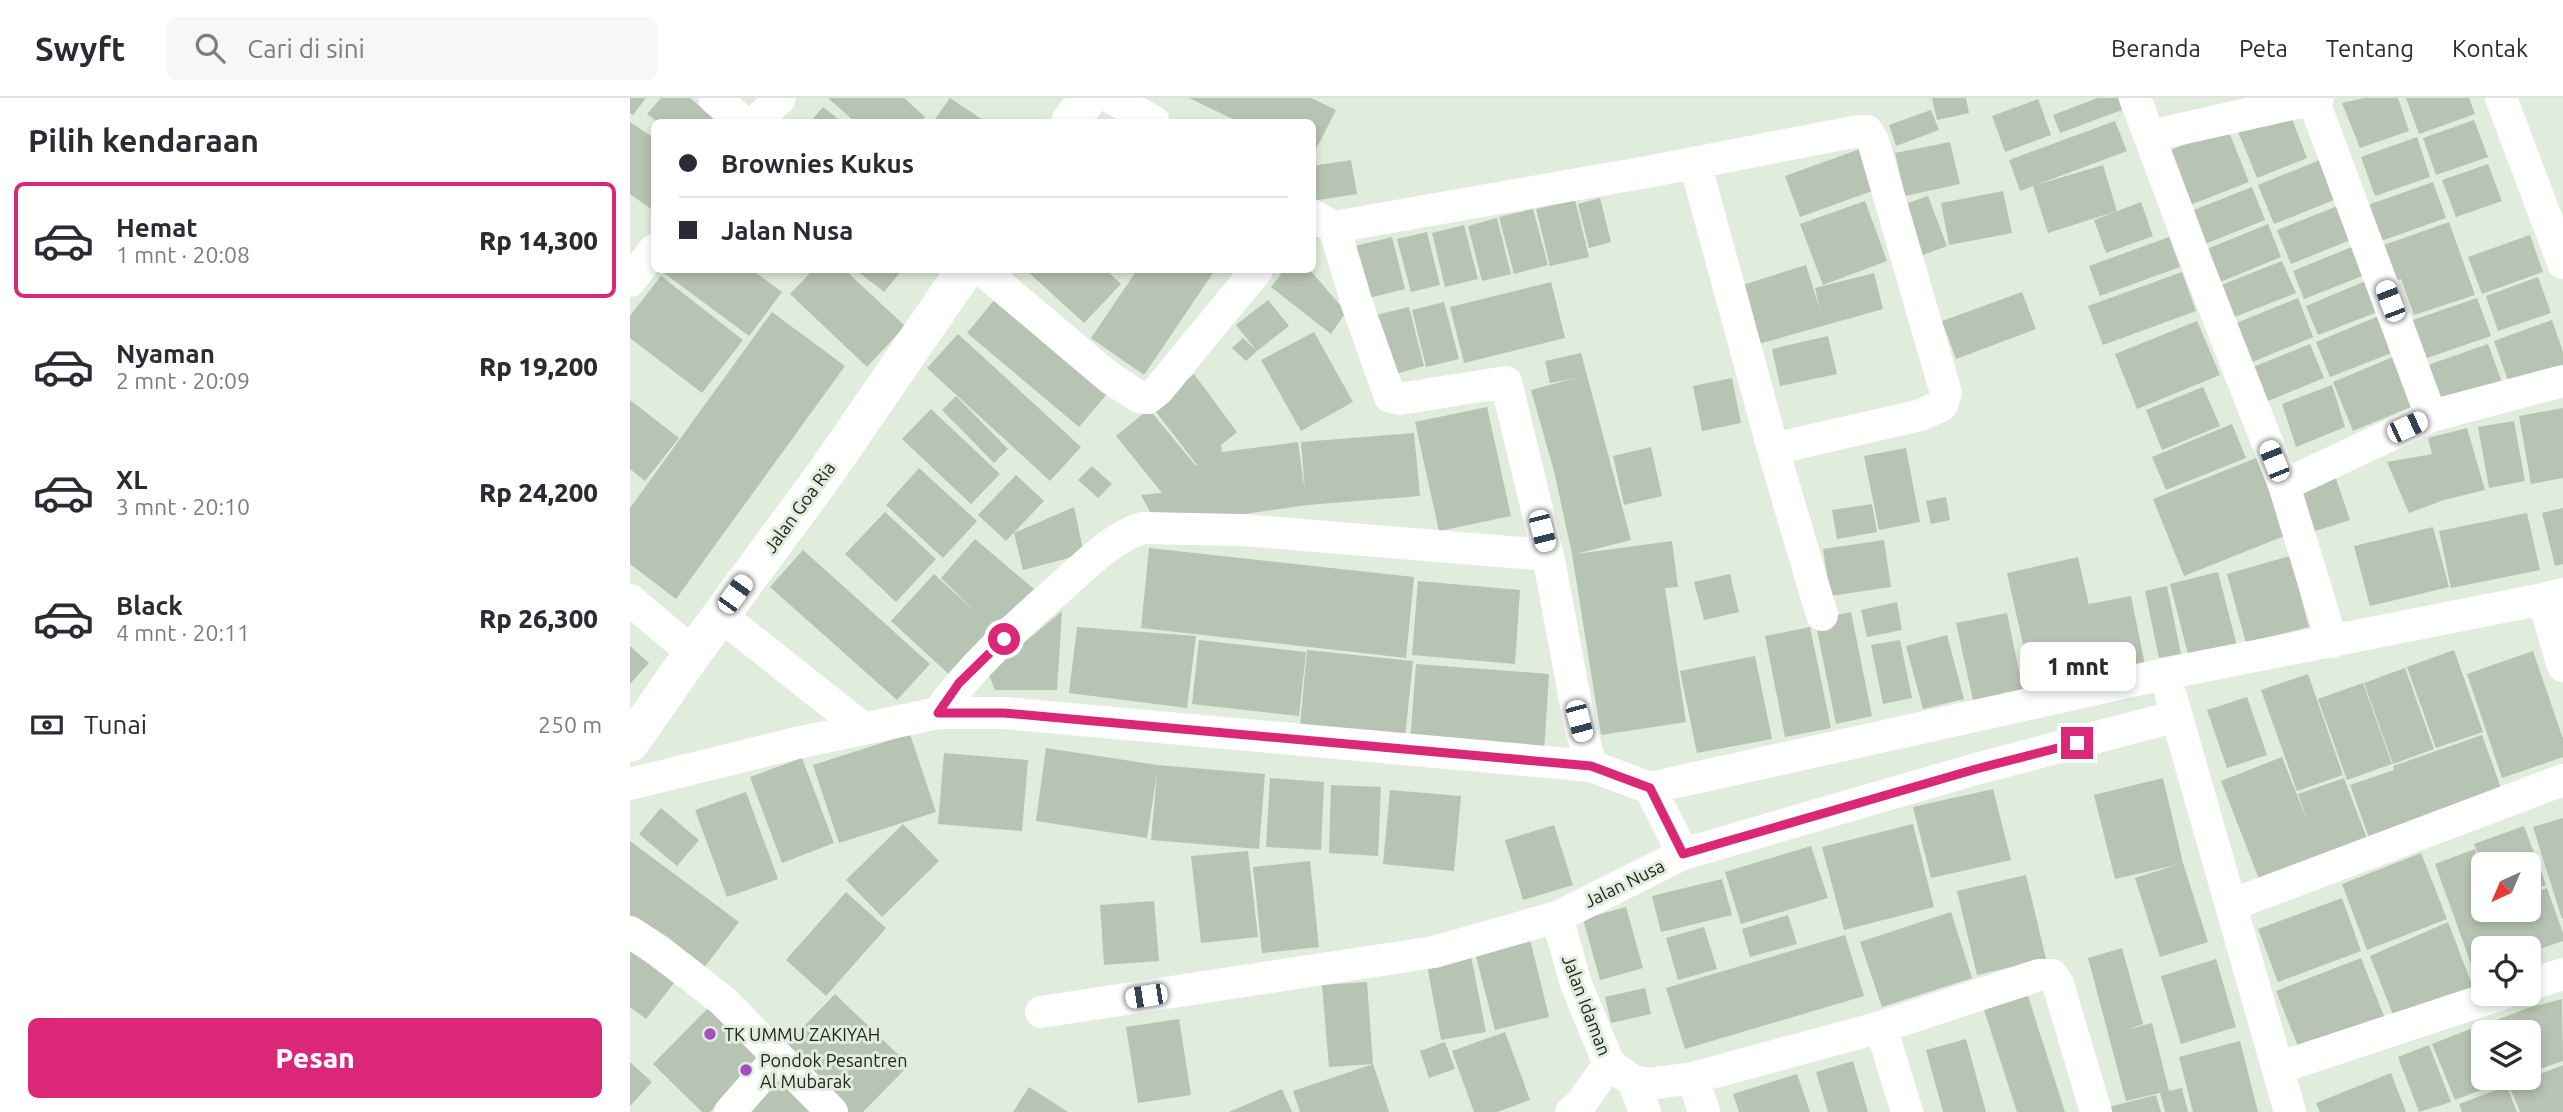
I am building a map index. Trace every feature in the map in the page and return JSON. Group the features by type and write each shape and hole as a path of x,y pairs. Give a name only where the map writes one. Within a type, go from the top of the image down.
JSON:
{"main road":[{"path":"1072,119 1088,98"},
{"name":"Jalan Goa Ria","path":"630,743 692,653 827,471 963,273"}],"street":[{"path":"714,98 739,119"},
{"path":"759,119 780,98"},
{"path":"1112,98 1149,119"},
{"path":"2135,98 2284,485 2332,642"},
{"path":"2501,98 2563,263"},
{"path":"2150,136 2316,99 2431,416"},
{"path":"1591,766 1579,721 1548,555 1506,382 1399,399 1390,397 1357,304 1323,221 1695,163 1867,131 1873,141 1946,393 1942,405 1921,415 1773,449"},
{"path":"1695,163 1773,449 1822,615"},
{"path":"630,281 651,254"},
{"path":"986,273 1110,378 1139,397 1148,398 1158,390 1256,273"},
{"path":"2284,485 2431,416 2563,381"},
{"path":"938,713 959,683 1019,624 1096,557 1142,527 1242,530 1548,555"},
{"path":"630,783 938,713 1004,713 1591,766 1650,788 2164,674 2553,596 2563,666"},
{"path":"630,600 692,653"},
{"path":"720,615 864,729"},
{"path":"2164,674 2290,1112"},
{"name":"Jalan Nusa","path":"1041,1012 1434,952 1557,917 1683,854 1976,769 2177,716"},
{"path":"2231,905 2563,780"},
{"path":"1650,788 1683,854"},
{"name":"Jalan Idaman","path":"1557,917 1576,984 1644,1112"},
{"path":"630,932 722,1000 832,1112"},
{"path":"2541,981 2563,974"},
{"path":"1571,1112 1621,1072 1648,1084 1693,1078 1881,1027 2039,975 2052,975 2058,984 2096,1112"},
{"path":"2278,1068 2471,1004"},
{"path":"1881,1027 1907,1112"},
{"path":"730,1112 778,1057"},
{"path":"1693,1078 1704,1112"}],"building":[{"path":"630,98 646,98 633,115 630,113"},
{"path":"661,98 690,98 713,118 654,119 647,114"},
{"path":"828,98 904,98 925,117 923,119 852,119"},
{"path":"950,98 982,119 935,119"},
{"path":"1189,98 1311,98 1336,110 1316,149 1316,119 1233,119"},
{"path":"1932,98 1966,98 1969,113 1937,120"},
{"path":"2098,98 2118,98 2122,110 2060,133 2053,115"},
{"path":"2364,98 2398,98 2409,131 2360,148 2342,103"},
{"path":"2406,98 2469,98 2475,114 2419,134"},
{"path":"2038,99 2051,135 2005,152 1992,116"},
{"path":"823,107 838,119 813,119"},
{"path":"1931,110 1939,130 1896,146 1889,125"},
{"path":"2290,114 2307,158 2257,178 2237,129"},
{"path":"2474,120 2488,157 2436,175 2423,138"},
{"path":"2115,121 2127,151 2020,191 2009,160"},
{"path":"630,122 651,136 651,209 630,194"},
{"path":"2227,127 2249,182 2190,205 2168,151"},
{"path":"2417,137 2430,177 2375,196 2361,157"},
{"path":"1950,142 1960,184 1905,196 1895,153"},
{"path":"1860,149 1875,190 1800,217 1785,176"},
{"path":"2322,159 2339,198 2274,224 2258,185"},
{"path":"1351,160 1357,194 1316,200 1316,165"},
{"path":"2488,164 2502,201 2456,217 2442,180"},
{"path":"2103,165 2117,211 2048,233 2033,186"},
{"path":"2433,182 2446,218 2381,241 2368,205"},
{"path":"2252,187 2265,220 2205,244 2191,211"},
{"path":"2003,191 2012,233 1949,245 1941,203"},
{"path":"1928,196 1947,246 1918,257 1899,206"},
{"path":"1600,198 1611,242 1589,248 1578,204"},
{"path":"1575,200 1589,257 1550,266 1536,209"},
{"path":"1865,201 1887,261 1823,285 1800,224"},
{"path":"2141,202 2153,236 2106,253 2094,220"},
{"path":"2340,205 2353,239 2291,264 2277,230"},
{"path":"1533,209 1548,265 1514,274 1499,217"},
{"path":"1497,218 1511,274 1482,281 1468,226"},
{"path":"2449,222 2475,295 2414,315 2401,279 2397,280 2384,245"},
{"path":"2268,224 2281,257 2220,282 2207,249"},
{"path":"1464,225 1478,279 1445,287 1432,233"},
{"path":"1427,232 1440,285 1411,292 1397,239"},
{"path":"2530,235 2543,272 2482,294 2468,257"},
{"path":"1392,237 1405,289 1369,298 1355,246"},
{"path":"2169,237 2180,267 2100,296 2089,266"},
{"path":"2359,244 2370,273 2304,299 2293,271"},
{"path":"2282,261 2296,293 2232,318 2219,286"},
{"path":"1806,265 1820,310 1815,288 1874,273 1883,309 1748,347 1730,289"},
{"path":"2182,272 2196,311 2103,345 2088,306"},
{"path":"664,273 756,273 782,292 749,336"},
{"path":"810,273 848,273 905,326 867,367 790,294"},
{"path":"860,273 900,273 884,292"},
{"path":"1029,273 1109,273 1121,284 1084,323"},
{"path":"1135,273 1213,273 1144,375 1091,338"},
{"path":"1282,273 1313,273 1346,312 1331,334 1271,287"},
{"path":"661,276 743,340 702,393 630,338 630,316"},
{"path":"2538,277 2551,313 2498,331 2486,296"},
{"path":"2368,280 2380,311 2318,335 2306,306"},
{"path":"1551,282 1565,338 1464,363 1450,307"},
{"path":"2022,292 2036,329 1956,359 1942,321"},
{"path":"999,294 1112,388 1079,427 967,333"},
{"path":"2298,298 2313,337 2250,363 2234,324"},
{"path":"2477,298 2491,336 2427,358 2413,320"},
{"path":"1268,300 1289,326 1257,351 1236,325"},
{"path":"1444,302 1459,359 1426,367 1412,310"},
{"path":"1409,307 1424,366 1392,375 1376,315"},
{"path":"772,312 845,366 676,599 630,564 630,508"},
{"path":"2379,316 2394,352 2330,377 2316,342"},
{"path":"2552,320 2563,352 2563,367 2510,386 2494,341"},
{"path":"2197,321 2220,375 2137,409 2115,354"},
{"path":"1314,332 1353,402 1301,431 1261,360"},
{"path":"958,334 1081,447 1050,481 927,368"},
{"path":"1828,336 1837,374 1780,386 1772,349"},
{"path":"1243,338 1257,351 1246,361 1232,348"},
{"path":"2310,344 2324,378 2268,401 2253,367"},
{"path":"2488,344 2503,385 2443,406 2428,365"},
{"path":"1581,353 1631,540 1576,554 1672,541 1678,587 1665,588 1686,722 1601,735 1572,554 1554,471 1531,390 1575,378 1550,383 1545,361"},
{"path":"2393,357 2413,406 2353,431 2333,382"},
{"path":"1194,374 1237,432 1221,445 1222,452 1298,442 1305,492 1301,442 1414,433 1420,496 1307,505 1231,516 1150,512 1141,495 1162,493 1116,436 1149,409 1196,466 1153,408"},
{"path":"1732,378 1741,423 1702,431 1693,386"},
{"path":"2332,385 2345,427 2296,447 2282,404"},
{"path":"2203,387 2220,426 2162,450 2146,410"},
{"path":"956,396 1008,449 994,463 942,410"},
{"path":"630,400 679,438 645,481 630,469"},
{"path":"1487,407 1511,516 1439,531 1415,422"},
{"path":"2563,408 2563,478 2531,484 2519,416"},
{"path":"931,409 1000,474 971,504 902,439"},
{"path":"2514,421 2525,481 2489,488 2478,427"},
{"path":"2232,424 2246,458 2166,490 2152,457"},
{"path":"2467,428 2485,490 2444,500 2409,513 2387,462 2432,454 2428,438"},
{"path":"1651,447 1662,496 1624,505 1613,456"},
{"path":"1906,448 1920,522 1879,530 1864,456"},
{"path":"2259,457 2289,534 2184,576 2153,499"},
{"path":"1092,466 1112,484 1098,498 1078,480"},
{"path":"919,468 977,521 943,558 886,505"},
{"path":"2333,470 2350,520 2309,533 2293,482"},
{"path":"1016,475 1044,501 1006,541 978,515"},
{"path":"1946,497 1950,520 1931,524 1926,501"},
{"path":"1872,504 1877,532 1837,539 1832,510"},
{"path":"1074,507 1084,554 1023,570 1014,533"},
{"path":"2563,508 2563,564 2555,566 2542,513"},
{"path":"885,512 936,559 896,602 845,554"},
{"path":"2527,513 2540,570 2451,588 2439,531"},
{"path":"2433,527 2449,587 2370,606 2354,546"},
{"path":"975,539 1034,589 952,677 891,621 934,574 979,615 941,578"},
{"path":"1884,540 1891,587 1830,596 1823,549"},
{"path":"1149,548 1414,577 1406,658 1141,628"},
{"path":"803,550 930,664 897,700 770,587"},
{"path":"2290,556 2309,627 2246,643 2227,574"},
{"path":"2078,557 2093,623 2089,604 2131,596 2145,665 2033,689 2007,573"},
{"path":"2218,572 2238,650 2190,662 2170,584"},
{"path":"1730,574 1739,612 1704,620 1694,582"},
{"path":"1418,581 1520,590 1515,664 1412,655"},
{"path":"2167,586 2181,654 2159,658 2145,591"},
{"path":"1897,602 1902,630 1867,637 1861,610"},
{"path":"1062,611 1057,690 995,690 988,673"},
{"path":"1851,612 1872,716 1836,724 1815,620"},
{"path":"2007,613 2023,690 1973,700 1956,623"},
{"path":"1077,627 1196,636 1187,708 1069,693"},
{"path":"1810,627 1831,728 1785,737 1765,636"},
{"path":"1947,635 1964,699 1923,709 1906,646"},
{"path":"1199,640 1306,652 1299,716 1192,704"},
{"path":"1900,640 1912,698 1883,704 1871,645"},
{"path":"630,646 649,663 630,684"},
{"path":"1307,650 1413,661 1405,737 1300,726"},
{"path":"2454,650 2483,732 2436,748 2407,667"},
{"path":"2533,651 2563,739 2563,757 2502,778 2467,674"},
{"path":"1755,656 1772,739 1697,753 1680,671"},
{"path":"1416,664 1549,674 1544,753 1410,743"},
{"path":"2405,668 2434,749 2393,764 2364,683"},
{"path":"2308,674 2343,775 2297,791 2261,690"},
{"path":"2363,683 2392,764 2347,780 2318,699"},
{"path":"2247,697 2267,755 2227,768 2207,710"},
{"path":"910,734 936,812 839,843 813,765"},
{"path":"2482,735 2505,799 2372,846 2350,785 2394,770 2393,766"},
{"path":"1046,748 1157,765 1265,774 1259,849 1151,840 1157,773 1147,838 1036,821"},
{"path":"944,753 1028,760 1022,831 938,824"},
{"path":"2282,757 2309,825 2298,794 2344,778 2369,844 2261,884 2221,781"},
{"path":"802,758 834,843 782,863 750,777"},
{"path":"1270,778 1324,782 1321,850 1266,847"},
{"path":"2163,778 2183,863 2208,942 2160,957 2135,878 2176,865 2115,879 2094,795"},
{"path":"1331,785 1381,787 1378,856 1329,853"},
{"path":"1993,789 2011,860 1931,878 1913,807"},
{"path":"1390,790 1461,796 1454,871 1383,864"},
{"path":"746,792 778,879 727,897 695,810"},
{"path":"661,808 699,840 677,866 639,834"},
{"path":"2563,818 2563,919 2562,919 2533,827"},
{"path":"903,824 939,861 882,917 846,880"},
{"path":"1913,824 1934,907 1844,930 1822,847"},
{"path":"1554,825 1573,885 1523,900 1505,840"},
{"path":"2524,826 2534,852 2477,852 2474,844"},
{"path":"630,841 739,922 697,977 630,926"},
{"path":"1811,846 1828,898 1741,924 1725,872"},
{"path":"2475,849 2476,852 2471,852 2471,922 2541,922 2541,890 2547,888 2563,933 2563,941 2541,949 2541,936 2471,936 2471,964 2435,864"},
{"path":"1248,851 1258,937 1201,943 1191,856"},
{"path":"2421,853 2447,919 2367,950 2342,884"},
{"path":"1310,861 1319,947 1262,953 1253,867"},
{"path":"2541,872 2546,885 2541,887"},
{"path":"2026,875 2046,959 1977,975 1957,891"},
{"path":"1722,879 1732,915 1661,932 1652,896"},
{"path":"846,892 886,928 826,996 786,960"},
{"path":"2342,898 2361,951 2278,982 2258,929"},
{"path":"1154,901 1159,961 1104,965 1100,905"},
{"path":"1626,907 1643,968 1600,980 1583,919"},
{"path":"1951,912 1972,978 1882,1007 1860,942"},
{"path":"1788,915 1797,944 1750,957 1742,929"},
{"path":"2448,922 2471,982 2471,991 2395,1020 2370,956"},
{"path":"1704,927 1717,969 1678,980 1666,938"},
{"path":"1529,935 1549,1017 1495,1030 1474,949"},
{"path":"1845,935 1864,996 1685,1049 1666,988"},
{"path":"2122,948 2143,1024 2126,1030 2152,1023 2169,1091 2182,1088 2188,1112 2165,1112 2160,1093 2126,1101 2088,958"},
{"path":"630,950 674,983 646,1019 630,1007"},
{"path":"1470,951 1486,1032 1441,1040 1426,960"},
{"path":"2361,958 2386,1021 2301,1054 2276,991"},
{"path":"2216,959 2236,1027 2181,1044 2161,976"},
{"path":"1367,982 1373,1064 1329,1067 1322,985"},
{"path":"1645,988 1651,1014 1611,1023 1605,997"},
{"path":"835,994 909,1065 863,1112 847,1112 782,1049"},
{"path":"2028,996 2065,1112 2017,1112 1984,1010"},
{"path":"2562,999 2563,1061 2541,1069 2541,1020 2496,1020"},
{"name":"TK UMMU ZAKIYAH","path":"709,1007 762,1060 710,1112 702,1112 653,1064"},
{"path":"1179,1019 1191,1095 1138,1103 1126,1027"},
{"path":"2471,1029 2471,1090 2481,1090 2455,1100 2432,1044"},
{"path":"1505,1032 1530,1100 1497,1112 1474,1112 1452,1051"},
{"path":"1966,1039 1986,1112 1943,1112 1926,1050"},
{"path":"2240,1041 2258,1112 2193,1112 2179,1057"},
{"path":"1445,1042 1455,1069 1429,1078 1420,1051"},
{"path":"2429,1045 2451,1102 2419,1112 2398,1057"},
{"path":"1853,1061 1868,1112 1828,1112 1816,1072"},
{"path":"630,1062 652,1082 630,1106"},
{"path":"1373,1064 1389,1112 1300,1112 1293,1091"},
{"path":"2563,1065 2563,1112 2520,1112 2511,1090 2541,1090 2541,1074"},
{"path":"2391,1073 2406,1112 2320,1112 2316,1103"},
{"path":"1797,1074 1810,1112 1739,1112 1733,1094"},
{"path":"780,1077 813,1112 743,1112"},
{"path":"1029,1087 1068,1112 1013,1112"},
{"path":"1282,1089 1292,1112 1229,1112"},
{"path":"2496,1090 2509,1090 2517,1112 2462,1112 2459,1104"},
{"path":"2156,1095 2161,1112 2110,1112 2109,1107"}],"place":[{"name":"TK UMMU ZAKIYAH","path":"710,1034"},
{"name":"Pondok Pesantren Al Mubarak","path":"746,1070"}],"route":[{"path":"1004,639 959,683 938,713 1004,713 1591,766 1650,788 1683,854 1976,769 2077,743"}]}
